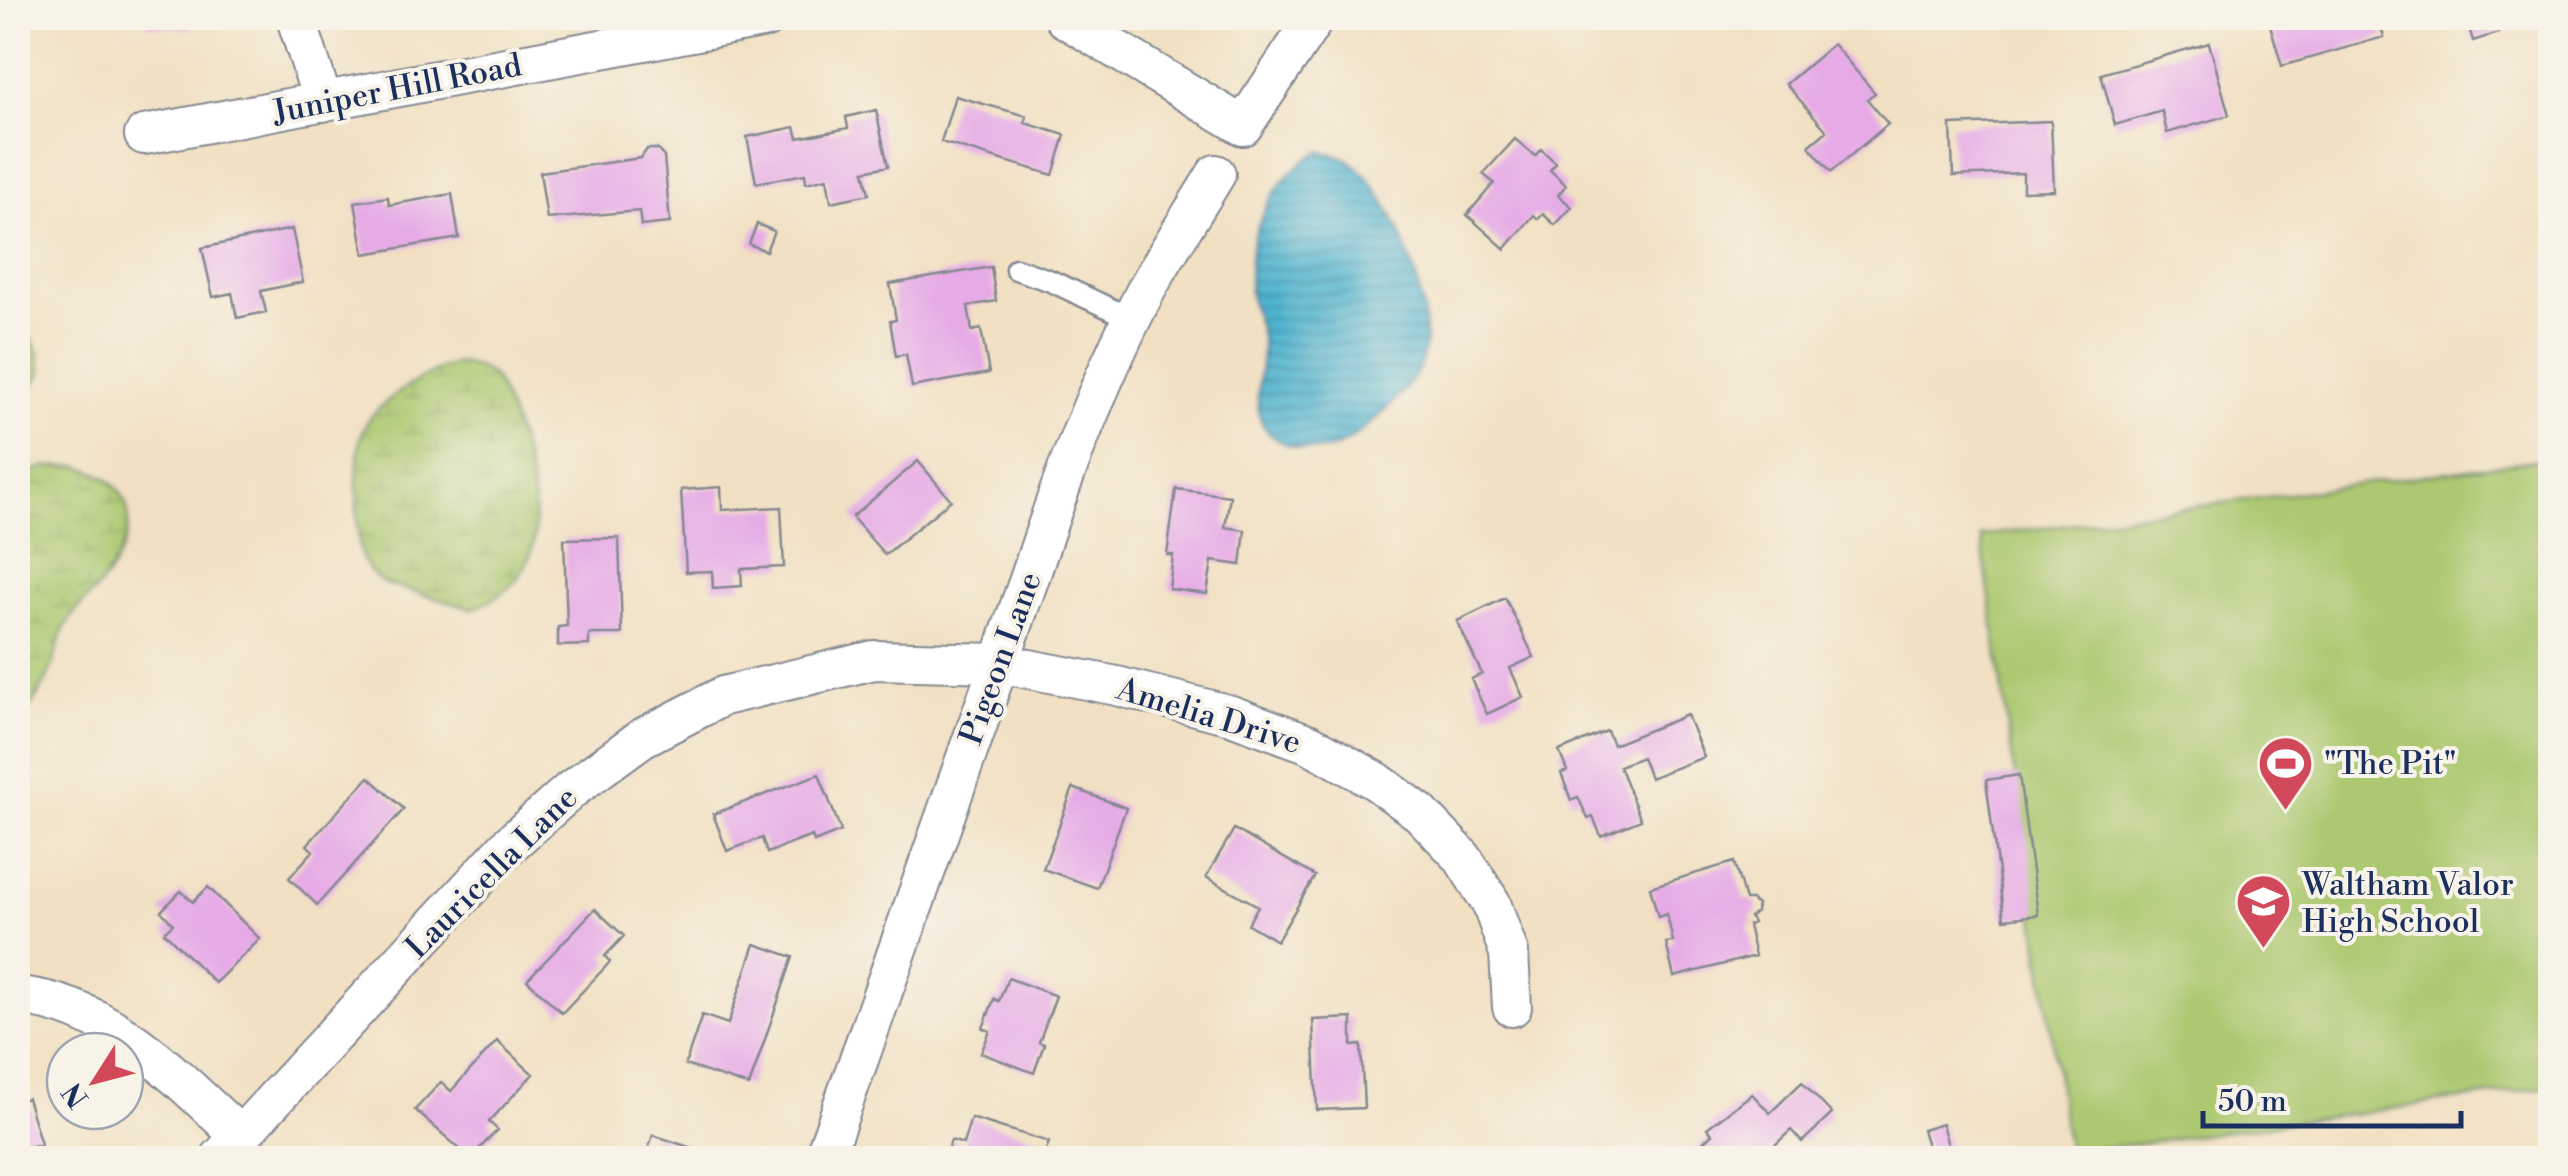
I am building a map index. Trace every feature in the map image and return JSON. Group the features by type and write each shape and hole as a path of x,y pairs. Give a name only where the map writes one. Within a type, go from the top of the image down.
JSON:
{"street":[{"path":"296,18 324,102"},
{"name":"Juniper Hill Road","path":"144,135 766,18"},
{"path":"1064,18 1242,126 1315,18"},
{"name":"Pigeon Lane","path":"824,1158 1061,480 1132,319 1216,174"},
{"name":"Lauricella Lane","path":"230,1146 509,844 572,788 642,738 724,696 874,660 998,662"},
{"name":"Amelia Drive","path":"998,662 1231,715 1310,744 1376,780 1420,813 1462,858 1491,903 1509,953 1512,1007"},
{"path":"18,996 90,1013 126,1035 230,1146"}],"lane":[{"path":"1016,269 1132,319"}],"green space":[{"path":"18,316 38,351 42,373 18,396"},
{"path":"458,363 482,369 497,383 524,456 535,521 534,541 519,576 499,595 473,609 383,583 364,562 358,526 357,470 364,428 380,407 405,388"},
{"name":"\"The Pit\"","path":"2550,458 2550,1087 2068,1153 1981,536"},
{"path":"78,466 114,485 128,512 128,528 115,563 65,627 47,679 18,725 18,474 46,467"}],"water":[{"path":"1320,151 1349,160 1365,174 1392,216 1413,267 1425,338 1418,371 1400,394 1352,438 1331,449 1319,450 1302,449 1272,436 1259,414 1262,344 1249,272 1264,211 1288,176"}],"building":[{"path":"147,18 192,18 192,28 147,26"},
{"path":"1453,18 1481,18 1475,28"},
{"path":"2268,18 2378,18 2384,37 2282,66"},
{"path":"2466,18 2493,18 2498,33 2473,41"},
{"path":"2209,43 2229,115 2167,133 2162,111 2115,125 2101,74"},
{"path":"1833,44 1875,93 1867,99 1888,124 1831,172 1809,146 1827,131 1786,84"},
{"path":"955,96 1027,116 1025,123 1065,135 1053,175 941,142"},
{"path":"876,110 888,166 864,171 869,194 831,202 827,178 806,183 805,174 756,183 747,137 795,127 798,138 848,128 846,117"},
{"path":"2051,121 2054,190 2023,191 2023,173 1953,176 1951,125"},
{"path":"1515,139 1535,156 1541,149 1556,163 1550,170 1566,185 1558,195 1572,207 1555,225 1543,214 1538,219 1534,215 1505,249 1467,215 1494,183 1483,174"},
{"path":"647,149 657,149 664,157 670,223 641,226 639,211 547,219 540,172 641,158"},
{"path":"452,194 459,238 364,254 355,202 388,197 389,205"},
{"path":"757,224 774,231 766,251 749,244"},
{"path":"292,229 303,282 261,291 266,312 237,318 232,293 213,297 202,248"},
{"path":"991,267 996,301 968,306 972,331 981,329 989,373 912,387 906,354 896,356 890,321 896,320 890,284"},
{"path":"918,461 951,500 885,555 852,517"},
{"path":"721,487 722,510 781,507 784,567 741,569 742,586 713,588 712,571 686,572 681,490"},
{"path":"1176,489 1230,496 1225,527 1245,530 1241,565 1212,561 1207,594 1169,589 1173,555 1167,555"},
{"path":"619,538 622,634 589,634 589,645 558,646 558,627 567,626 564,539"},
{"path":"1505,598 1534,657 1510,668 1523,697 1487,714 1471,679 1482,674 1457,621"},
{"path":"1687,715 1704,757 1650,778 1642,757 1619,766 1641,820 1601,836 1578,797 1571,800 1561,773 1567,771 1559,751 1607,731 1613,745"},
{"path":"819,774 841,831 814,842 812,836 767,853 762,838 727,851 713,814"},
{"path":"2019,775 2038,915 2004,919 1986,780"},
{"path":"369,777 404,809 317,905 289,878 313,851 307,845"},
{"path":"1073,788 1126,808 1097,888 1043,869"},
{"path":"1234,829 1315,876 1277,941 1248,924 1258,906 1206,877"},
{"path":"1734,862 1745,900 1757,905 1750,917 1753,923 1748,925 1755,956 1674,977 1666,943 1673,942 1667,914 1658,917 1650,887"},
{"path":"208,887 260,939 215,983 164,932 173,924 161,911 181,891 193,902"},
{"path":"595,909 624,936 605,956 610,962 562,1013 527,980"},
{"path":"755,944 793,957 749,1086 685,1065 702,1015 728,1024"},
{"path":"1008,978 1056,996 1039,1042 1044,1044 1034,1073 981,1053 990,1031 983,1028 994,999 999,1001"},
{"path":"1352,1018 1352,1046 1361,1045 1364,1108 1317,1110 1313,1020"},
{"path":"497,1041 533,1074 489,1122 498,1130 470,1158 415,1110 441,1082 451,1091"},
{"path":"1802,1082 1832,1114 1802,1142 1791,1130 1761,1158 1686,1158 1712,1134 1707,1128 1752,1094 1770,1113"},
{"path":"27,1098 41,1144 25,1148 28,1158 18,1158 18,1101"},
{"path":"971,1118 1049,1142 1043,1158 945,1158 951,1140 963,1144"},
{"path":"1942,1124 1951,1156 1931,1158 1922,1130"},
{"path":"653,1135 722,1158 645,1158"}],"waterway":[{"path":"18,440 23,512 18,523"}],"place":[{"name":"\"The Pit\"","path":"2285,812"},
{"name":"Waltham Valor High School","path":"2263,951"}]}
